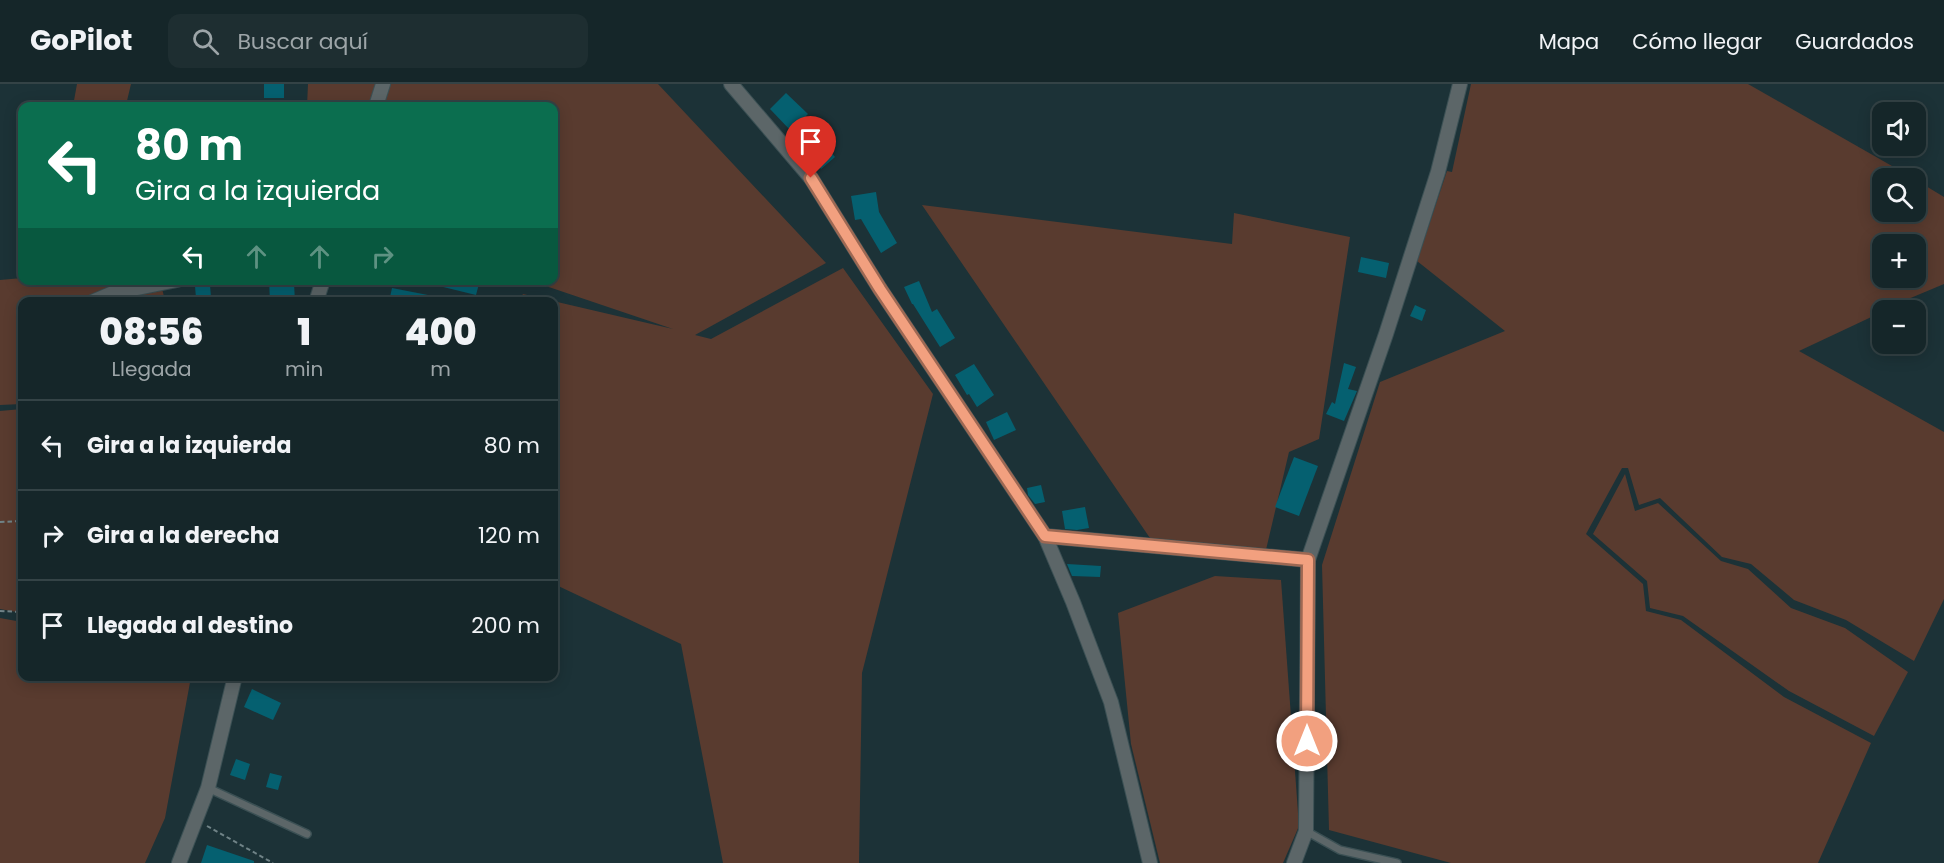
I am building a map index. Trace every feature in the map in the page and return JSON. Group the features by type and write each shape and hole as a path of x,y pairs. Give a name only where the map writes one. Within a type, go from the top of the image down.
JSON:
{"street":[{"path":"377,102 383,84"},
{"path":"731,84 811,178 880,289 1045,536 1111,702 1150,863"},
{"path":"1294,863 1306,831 1308,560 1390,323 1438,172 1460,84"},
{"path":"104,297 152,285"},
{"path":"1045,536 1308,560"},
{"path":"179,863 208,788 234,681"}],"lane":[{"path":"208,788 307,834"},
{"path":"1306,831 1340,850 1397,863"}],"path":[{"path":"0,522 18,521"},
{"path":"0,611 18,612"},
{"path":"195,823 196,820 273,863"}],"shaded area":[{"path":"77,84 131,84 127,102 74,102"},
{"path":"308,84 658,84 826,263 695,335 711,339 843,268 933,394 862,673 859,863 723,863 681,644 558,586 558,302 673,329 543,285 558,285 558,102 307,102"},
{"path":"1471,84 1748,84 1895,168 1872,168 1872,222 1926,222 1926,186 1944,197 1944,284 1906,300 1872,300 1872,317 1799,351 1944,432 1944,599 1914,661 1846,620 1794,600 1751,564 1722,557 1660,498 1639,505 1628,468 1622,468 1586,534 1643,584 1646,611 1681,620 1784,697 1871,743 1818,863 1451,863 1329,830 1322,565 1380,382 1505,331 1417,261 1447,171 1452,172"},
{"path":"922,205 1232,244 1234,213 1350,237 1319,439 1289,452 1265,554 1152,541"},
{"path":"18,278 18,285 161,285 164,297 18,297 18,404 0,405 0,280"},
{"path":"18,409 18,612 0,609 0,411"},
{"path":"1625,474 1635,511 1658,503 1721,561 1748,569 1791,608 1845,628 1908,672 1874,736 1789,691 1683,616 1650,608 1647,581 1593,534"},
{"path":"1215,576 1281,580 1299,826 1283,863 1160,863 1131,744 1118,613"},
{"path":"0,618 18,621 18,681 190,681 165,818 145,863 0,863"}],"building":[{"path":"264,84 284,84 284,98 264,98"},
{"path":"786,93 808,114 791,131 770,109"},
{"path":"827,148 835,157 821,169 813,159"},
{"path":"876,192 879,212 897,243 881,253 861,219 855,220 851,196"},
{"path":"1361,257 1389,263 1386,278 1358,272"},
{"path":"919,281 932,312 937,309 955,338 940,347 912,304 904,287"},
{"path":"210,285 211,297 196,297 195,286"},
{"path":"269,285 294,285 295,297 270,297"},
{"path":"435,285 479,285 476,295"},
{"path":"392,288 433,296 433,297 390,297"},
{"path":"1415,305 1426,310 1422,321 1410,316"},
{"path":"1344,363 1356,367 1348,389 1357,391 1344,421 1326,414 1332,402 1335,404"},
{"path":"974,364 994,395 977,407 955,375"},
{"path":"1007,412 1016,430 994,440 986,422"},
{"path":"1294,457 1318,466 1299,516 1275,507"},
{"path":"1041,485 1045,502 1035,504 1028,495 1027,488"},
{"path":"1085,507 1089,528 1065,529 1062,511"},
{"path":"1067,564 1101,566 1100,577 1072,576"},
{"path":"252,689 281,703 273,720 244,707"},
{"path":"236,759 250,764 245,780 230,775"},
{"path":"270,773 282,776 278,790 266,787"},
{"path":"207,845 254,861 254,863 201,863"}],"route":[{"path":"811,178 880,289 1045,536 1308,560 1307,741"}]}
